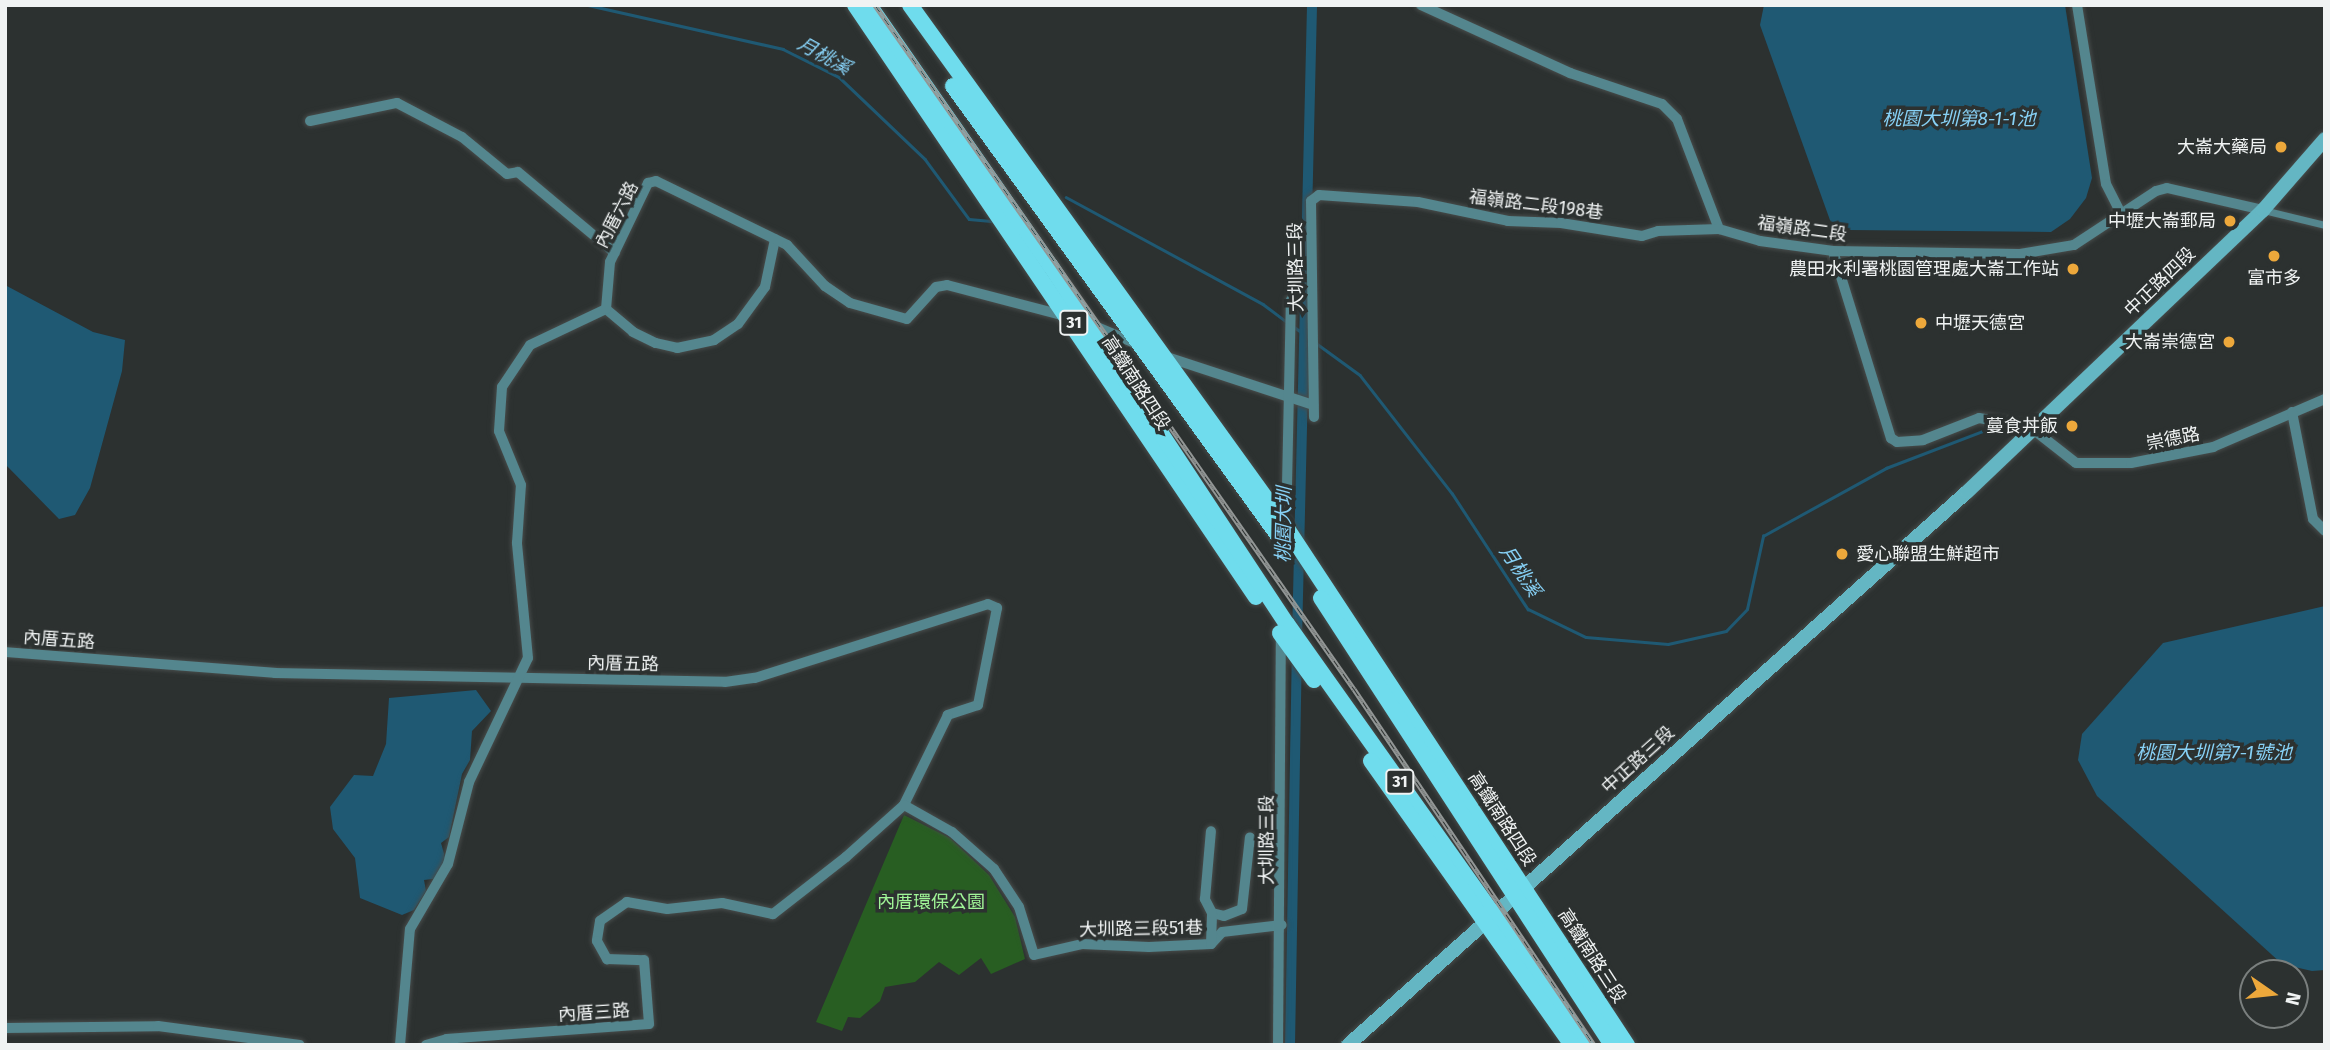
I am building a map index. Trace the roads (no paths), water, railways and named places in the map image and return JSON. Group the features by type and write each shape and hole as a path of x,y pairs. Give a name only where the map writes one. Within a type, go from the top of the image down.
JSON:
{"main road":[{"name":"高鐵南路四段","path":"855,5 1285,635"},
{"name":"高鐵南路四段","path":"869,5 1161,432 1285,635"},
{"name":"高鐵南路四段","path":"897,5 1006,162 1290,551 1519,892"},
{"name":"高鐵南路四段","path":"910,5 1041,191 1309,560 1519,892"},
{"path":"906,59 933,118"},
{"name":"中正路四段","path":"1953,503 2030,427 2099,369 2263,209 2325,139"},
{"path":"1006,162 1041,191"},
{"path":"1190,394 1205,433"},
{"path":"1122,397 1161,432"},
{"name":"中正路三段","path":"1348,1045 1953,503"},
{"name":"31","path":"1285,635 1306,650 1490,918 1572,1045"},
{"name":"31","path":"1285,635 1305,668 1586,1045"},
{"name":"高鐵南路三段","path":"1519,892 1612,1045"},
{"name":"高鐵南路三段","path":"1519,892 1627,1045"}],"street":[{"path":"1421,5 1570,73 1662,104 1677,119 1719,229"},
{"path":"2077,5 2106,184 2121,213"},
{"path":"310,121 397,103 462,137 507,174 518,172 615,253"},
{"name":"內厝六路","path":"606,309 615,253 648,183 656,181 775,239 850,303 907,319 936,287 947,285 1070,317"},
{"name":"福嶺路二段","path":"1719,229 1760,241 1833,251 2020,254 2074,245 2121,213 2167,188 2263,209"},
{"name":"福嶺路二段198巷","path":"1311,201 1324,194 1418,202 1508,221 1561,223 1642,236 1658,231 1719,229"},
{"name":"大圳路三段","path":"1311,201 1314,417"},
{"path":"2263,209 2325,225"},
{"path":"400,1045 410,929 448,864 469,782 509,705 516,675 527,658 517,543 522,485 499,431 502,387 530,345 606,309 632,332 656,343 677,348 714,340 738,324 765,287 775,239"},
{"path":"1833,251 1891,438 1907,444 1979,418 2030,427"},
{"name":"大圳路三段","path":"1278,515 1287,486 1291,400 1291,300"},
{"path":"1070,317 1161,355 1312,405"},
{"name":"崇德路","path":"2030,427 2076,463 2095,466 2192,454 2325,400"},
{"path":"2292,412 2313,519 2325,531"},
{"name":"內厝五路","path":"5,652 275,673 516,675 536,681 755,678 988,604 997,608 981,699 970,709 954,709 948,715 904,805"},
{"name":"大圳路三段","path":"1278,1045 1283,925 1285,635"},
{"name":"大圳路三段51巷","path":"904,805 952,832 994,869 1019,907 1034,955 1082,944 1149,947 1211,944 1222,932 1283,925"},
{"name":"內厝三路","path":"426,1045 447,1039 649,1024 644,960 607,959 599,950 600,921 608,913 628,902 667,909 722,903 773,914 904,805"},
{"path":"1211,831 1205,899 1212,913 1211,944"},
{"path":"1212,913 1224,916 1242,909 1250,837"},
{"path":"5,1028 158,1026 267,1043 300,1045"}],"water":[{"name":"桃園大圳第8-1-1池","path":"1764,5 2065,5 2092,178 2086,198 2070,219 2051,232 1848,230 1831,223 1760,25"},
{"path":"5,285 93,332 125,340 122,371 90,488 75,515 59,519 5,464"},
{"name":"桃園大圳第7-1號池","path":"2325,606 2325,970 2309,970 2309,959 2276,959 2097,796 2078,760 2082,734 2163,643"},
{"path":"476,690 491,711 472,731 470,760 462,774 449,837 441,843 445,857 441,878 424,880 426,891 414,910 402,915 360,898 355,858 333,829 330,807 354,775 373,776 386,744 389,698"}],"waterway":[{"name":"月桃溪","path":"177,5 190,5"},
{"name":"月桃溪","path":"588,5 783,49 839,77 925,159 969,219 991,221"},
{"name":"桃園大圳","path":"1297,638 1312,5"},
{"name":"月桃溪","path":"1066,197 1263,304 1288,323"},
{"name":"月桃溪","path":"1293,326 1311,339"},
{"name":"月桃溪","path":"1316,343 1360,375 1452,493 1528,609 1586,637 1668,644 1726,631 1747,609 1763,536 1886,468 1988,429"},
{"name":"桃園大圳","path":"1290,1045 1297,657"}],"railway":[{"path":"875,5 1354,689 1594,1045"}],"place":[{"name":"大崙大藥局","path":"2281,147"},
{"name":"中壢大崙郵局","path":"2230,221"},
{"name":"富市多","path":"2274,256"},
{"name":"農田水利署桃園管理處大崙工作站","path":"2073,269"},
{"name":"中壢天德宮","path":"1921,323"},
{"name":"大崙崇德宮","path":"2229,342"},
{"name":"蔓食丼飯","path":"2072,426"},
{"name":"愛心聯盟生鮮超市","path":"1842,554"}],"park label":[{"name":"內厝環保公園","path":"931,902"}]}
